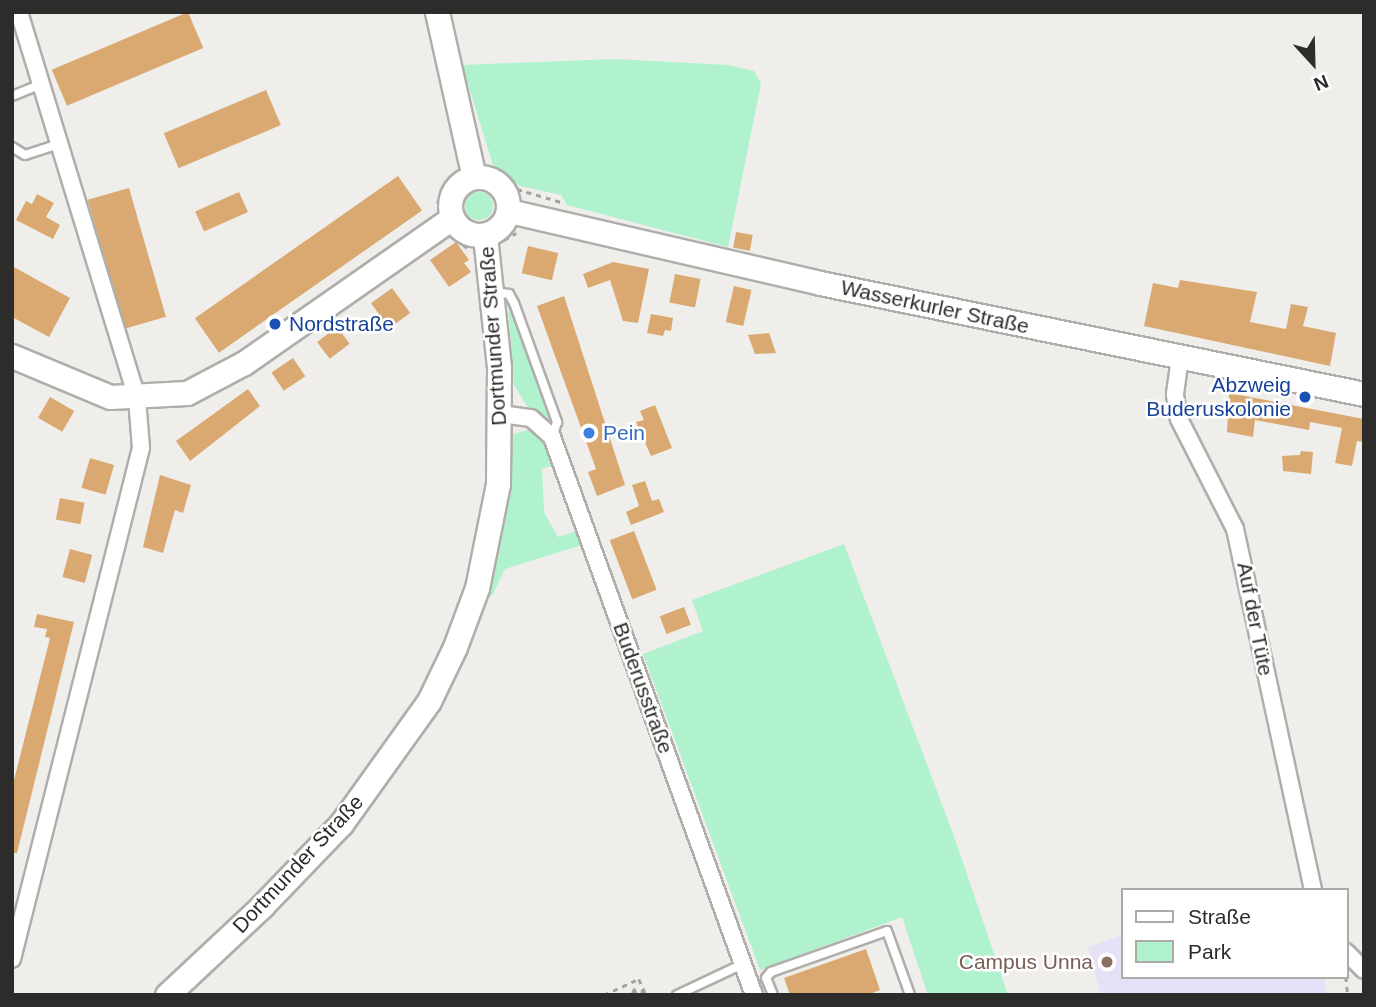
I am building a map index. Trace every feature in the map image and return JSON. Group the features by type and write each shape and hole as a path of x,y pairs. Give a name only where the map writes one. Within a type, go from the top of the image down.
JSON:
{"main road":[{"path":"437,12 473,171"},
{"path":"444,222 493,242 496,231 509,211 503,189 473,171"},
{"path":"12,356 83,390 137,398 168,397 214,382 444,222 454,190 473,171"},
{"name":"Wasserkurler Straße","path":"509,211 796,278 1364,394"},
{"name":"Dortmunder Straße","path":"167,995 262,906 341,824 429,701 477,588 498,484 501,414 492,291 493,242"}],"street":[{"path":"12,958 141,448 137,398 19,12"},
{"name":"Auf der Tüte","path":"1180,358 1175,396 1179,419 1236,529 1313,888"},
{"path":"501,414 531,418 552,437"},
{"name":"Buderusstraße","path":"552,437 754,995"},
{"path":"1348,954 1364,970"}],"lane":[{"path":"12,96 41,84"},
{"path":"12,147 25,155 60,144"},
{"path":"492,291 509,294 514,303 557,422 552,437"},
{"path":"772,995 766,978 771,972 887,931 910,995"},
{"path":"677,995 743,964"}],"path":[{"path":"470,255 444,222 473,171 517,189 559,198 563,206"},
{"path":"493,242 522,232"},
{"path":"604,995 639,979 642,987 639,995"}],"shaded area":[{"name":"Campus Unna","path":"1120,936 1120,979 1324,979 1327,995 1101,995 1088,947"}],"green space":[{"path":"615,59 728,65 754,71 761,84 728,247 567,205 561,195 520,186 493,165 462,65"},
{"path":"479,192 489,196 493,206 489,216 479,220 469,216 465,206 469,196"},
{"path":"508,305 551,414 549,420 527,406 514,385"},
{"path":"531,429 545,442 554,465 542,469 544,512 558,537 577,531 582,545 505,569 492,596 485,594 502,528 513,434"},
{"path":"844,544 955,839 1008,995 928,995 902,917 760,970 643,654 703,631 692,600"}],"building":[{"path":"188,12 203,48 67,106 52,70"},
{"path":"266,90 281,125 179,168 164,133"},
{"path":"398,176 422,210 219,353 195,318"},
{"path":"129,188 166,317 125,329 88,200"},
{"path":"239,192 248,212 204,232 195,212"},
{"path":"37,194 54,203 46,217 60,225 53,239 16,220 26,201 32,204"},
{"path":"736,232 753,235 750,251 733,248"},
{"path":"456,242 469,260 464,263 471,272 449,287 430,260"},
{"path":"528,246 558,253 552,280 522,273"},
{"path":"613,262 649,269 638,323 623,321 610,280 588,288 583,274"},
{"path":"12,266 70,298 49,337 12,317"},
{"path":"675,274 701,279 695,307 669,302"},
{"path":"1180,280 1257,292 1250,322 1286,329 1291,304 1308,307 1303,326 1336,333 1330,366 1144,326 1153,283 1178,288"},
{"path":"734,286 752,290 743,326 726,322"},
{"path":"392,288 410,313 389,328 371,303"},
{"path":"564,296 625,485 597,496 588,472 596,469 537,306"},
{"path":"651,314 673,318 671,331 665,330 663,336 647,333"},
{"path":"337,327 350,344 330,359 317,342"},
{"path":"769,333 776,353 755,354 748,335"},
{"path":"293,358 305,376 284,391 271,373"},
{"path":"248,389 260,406 190,461 176,441"},
{"path":"1229,393 1364,419 1364,442 1357,441 1352,466 1335,463 1342,428 1310,422 1309,430 1255,420 1253,437 1227,432"},
{"path":"50,397 74,411 62,432 38,418"},
{"path":"655,405 672,448 651,456 636,422 644,420 640,411"},
{"path":"1301,451 1313,452 1311,474 1283,471 1282,456 1300,455"},
{"path":"90,458 114,465 105,495 81,488"},
{"path":"160,475 191,485 183,513 175,510 163,553 143,547"},
{"path":"645,481 652,501 659,499 664,512 631,525 626,512 639,506 632,485"},
{"path":"60,498 85,503 80,524 56,520"},
{"path":"634,531 657,590 632,599 610,540"},
{"path":"70,549 92,555 85,583 62,577"},
{"path":"684,607 691,625 667,634 660,616"},
{"path":"37,614 74,622 17,853 12,853 12,788 50,638 45,637 47,629 34,627"},
{"path":"866,949 880,990 867,995 790,995 784,978"}],"place":[{"name":"Nordstraße","path":"275,324"},
{"name":"Abzweig Buderuskolonie","path":"1305,397"},
{"name":"Pein","path":"589,433"},
{"name":"Campus Unna","path":"1107,962"}]}
